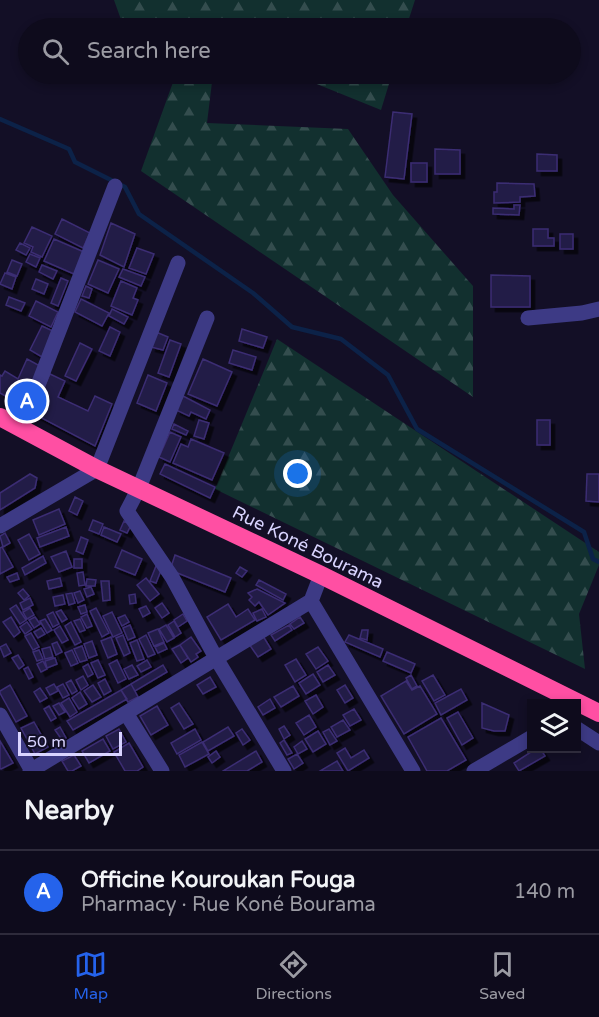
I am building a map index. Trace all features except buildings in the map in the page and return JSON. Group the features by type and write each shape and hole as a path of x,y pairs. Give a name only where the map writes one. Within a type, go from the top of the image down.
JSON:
{"highway":[{"name":"Rue Koné Bourama","path":"0,417 97,469 321,575 586,710"}],"street":[{"path":"21,429 115,186"},
{"path":"0,526 97,469 177,263"},
{"path":"528,318 582,313 599,309"},
{"path":"207,318 139,488 127,511 172,578 216,658 284,771"},
{"path":"0,715 31,771 310,601 321,575"},
{"path":"310,601 413,771"},
{"path":"126,713 162,771"},
{"path":"581,731 599,742"},
{"path":"474,771 527,739"}],"green space":[{"path":"114,0 415,0 409,18 120,18"},
{"path":"172,84 212,84 207,123 348,129 393,195 473,286 473,397 141,171"},
{"path":"317,84 389,84 381,110"},
{"path":"277,339 599,552 599,565 579,614 585,669 215,489"}],"waterway":[{"path":"0,119 69,149 75,162 125,187 139,214 253,293 292,327 341,339 388,375 417,429 584,532 593,559 599,562"}],"place":[{"name":"Officine Kouroukan Fouga","path":"27,401"}]}
